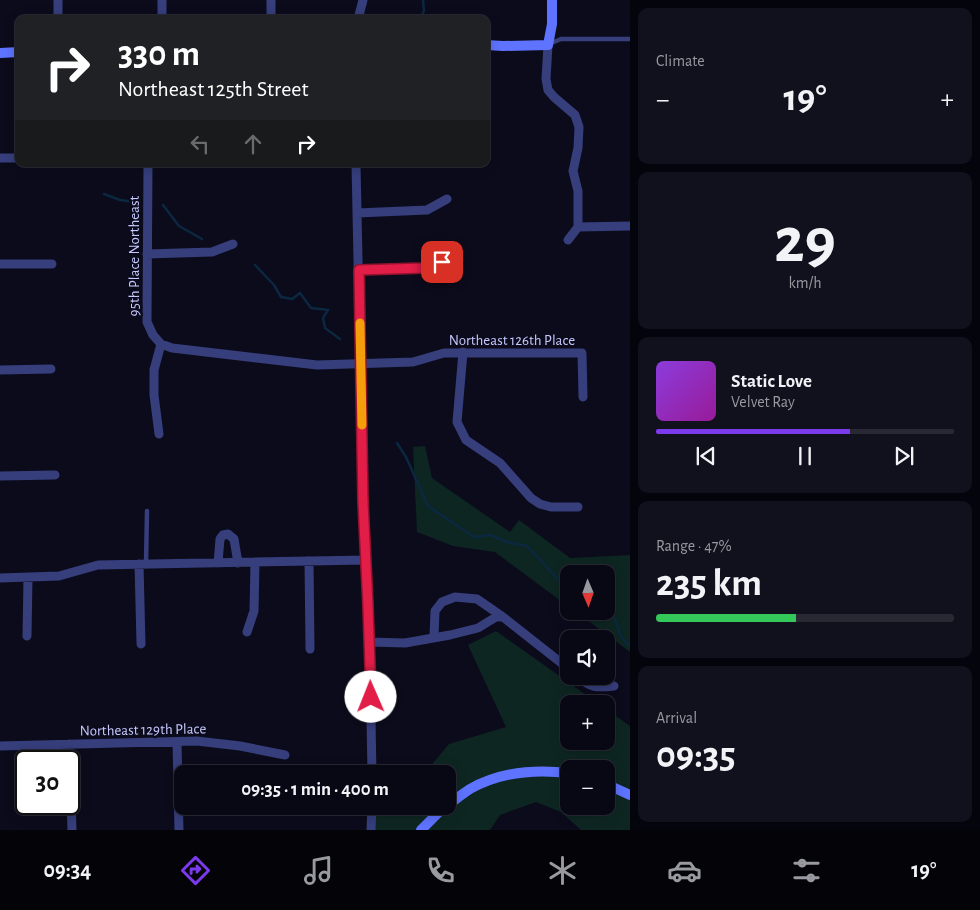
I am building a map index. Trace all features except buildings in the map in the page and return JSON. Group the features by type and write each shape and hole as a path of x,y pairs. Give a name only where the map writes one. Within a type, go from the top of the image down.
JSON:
{"street":[{"path":"58,0 58,15"},
{"path":"162,0 162,15"},
{"path":"271,0 271,15"},
{"path":"359,15 362,0"},
{"path":"552,0 552,24 548,44 546,79 548,90 575,116 579,127 578,148 573,171 578,191 578,227 568,240"},
{"path":"490,45 548,44"},
{"path":"0,53 15,52"},
{"path":"0,158 15,158"},
{"name":"95th Place Northeast","path":"148,167 147,322 153,335 161,344"},
{"path":"356,167 363,511 370,642 372,765"},
{"path":"358,212 427,210 447,199"},
{"path":"578,227 630,226"},
{"path":"148,254 212,252 233,244"},
{"path":"359,270 424,268 442,262"},
{"path":"0,264 52,264"},
{"path":"159,434 154,395 154,370 161,344"},
{"name":"Northeast 126th Place","path":"161,344 172,348 317,364 413,362 444,353 463,352 582,352 582,398"},
{"path":"463,352 457,422 466,440 500,463 531,498 540,504 552,507 578,507"},
{"path":"0,370 51,369"},
{"path":"0,476 55,475"},
{"path":"218,563 220,539 223,535 228,534 234,539 238,563"},
{"path":"0,578 59,576 98,565 366,560"},
{"path":"309,561 310,649"},
{"path":"247,632 254,611 254,562"},
{"path":"141,644 143,564"},
{"path":"27,636 28,578"},
{"path":"434,637 435,611 442,602 455,598 477,599 504,617 560,662"},
{"path":"370,642 405,643 466,632 496,618 504,617"},
{"path":"588,685 599,688 614,686"},
{"name":"Northeast 129th Place","path":"0,746 197,741 240,746 285,755"},
{"path":"177,742 179,830"},
{"path":"69,744 72,830"},
{"path":"456,799 470,789 493,779 534,771 560,772"},
{"path":"615,788 630,795"},
{"path":"371,830 372,815"},
{"path":"421,830 437,815"}],"lane":[{"path":"548,44 561,39 630,39"},
{"path":"143,564 147,511"}],"green space":[{"path":"425,446 432,478 510,532 519,520 570,558 630,555 630,652 615,641 615,630 600,630 587,620 615,620 615,565 560,565 560,600 495,552 453,546 417,532 413,447"},
{"path":"496,631 560,676 560,685 572,685 586,695 560,695 560,750 615,750 615,715 630,726 630,830 581,830 564,815 615,815 615,760 560,760 560,812 536,802 500,815 490,830 371,830 372,815 456,815 456,765 432,765 449,744 506,727 468,645"}],"waterway":[{"path":"422,15 424,11 423,0"},
{"path":"104,194 120,200 135,202"},
{"path":"163,205 179,226 202,239"},
{"path":"255,265 274,285 281,297 292,299 300,293 311,308 328,310 323,318 325,328 340,339"},
{"path":"397,443 406,457 428,506 474,537 491,535 506,542 527,546 560,581"},
{"path":"615,620 621,636 630,646"}],"slow traffic":[{"path":"360,323 362,425"}],"route":[{"path":"371,697 366,560 364,551 359,270 424,268 442,262"}]}
